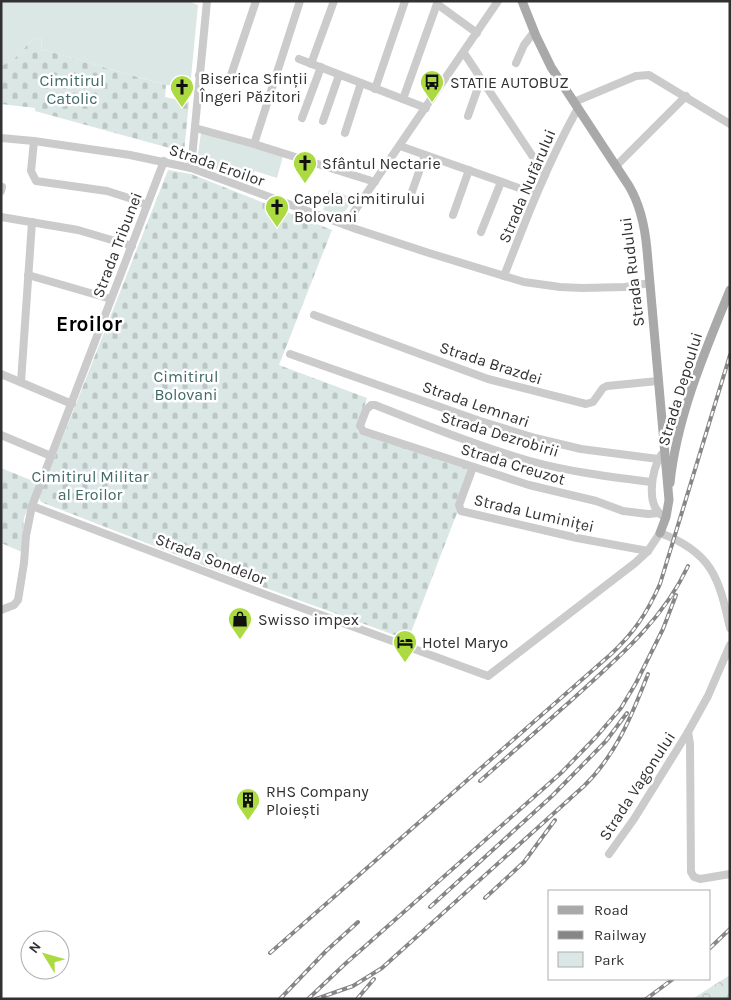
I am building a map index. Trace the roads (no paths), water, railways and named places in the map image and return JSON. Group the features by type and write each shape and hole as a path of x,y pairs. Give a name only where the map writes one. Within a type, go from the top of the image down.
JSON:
{"main road":[{"name":"Strada Rudului","path":"522,1 534,32 552,67 616,166 632,192 640,210 645,234 650,283 662,425 661,455 669,500 663,515 660,533"},
{"name":"Strada Depoului","path":"669,500 680,430 703,359 730,290"},
{"path":"662,425 680,430"}],"street":[{"path":"190,168 207,1"},
{"path":"199,75 223,81 230,78 256,1"},
{"path":"254,144 300,1"},
{"path":"311,64 334,1"},
{"path":"376,88 405,1"},
{"path":"345,225 498,1"},
{"path":"404,99 437,2 477,33"},
{"path":"516,63 524,45 534,32"},
{"path":"464,53 545,175"},
{"path":"299,59 426,108"},
{"path":"302,118 321,68"},
{"path":"576,105 617,84 643,74 656,78 730,124"},
{"path":"323,121 339,75"},
{"path":"468,116 481,79"},
{"path":"345,133 361,83"},
{"path":"616,166 686,96"},
{"name":"Strada Nufărului","path":"504,276 536,194 576,105"},
{"path":"194,128 254,144 374,182"},
{"name":"Strada Eroilor","path":"1,138 34,141 164,161 190,168 345,225 524,282 560,287 604,288 650,283"},
{"path":"34,141 31,171 36,181 107,192 147,205"},
{"path":"400,146 536,194"},
{"path":"409,200 425,155"},
{"name":"Strada Tribunei","path":"32,506 164,161"},
{"path":"453,215 469,170"},
{"path":"481,232 501,182"},
{"path":"1,217 78,230 132,246"},
{"path":"21,382 32,222"},
{"path":"28,275 112,299"},
{"name":"Strada Brazdei","path":"314,315 488,379 586,404 593,402 606,386 658,381"},
{"name":"Strada Lemnari","path":"290,354 480,421 535,438 581,449 661,455"},
{"path":"1,374 72,404"},
{"name":"Strada Dezrobirii","path":"361,429 360,426 366,410 371,405 375,405 469,441 531,462 592,474 651,482"},
{"name":"Strada Creuzot","path":"361,429 529,485 596,501 623,511 663,515"},
{"path":"1,435 51,456"},
{"name":"Strada Rudului","path":"661,455 651,482 653,497 663,515"},
{"name":"Strada Luminiței","path":"473,467 458,505 461,511 578,538 648,551"},
{"path":"1,610 14,605 18,600 27,528 32,506"},
{"name":"Strada Sondelor","path":"32,506 488,676"},
{"path":"660,533 696,552 707,562 720,590 730,628"},
{"name":"Strada Rudului","path":"488,676 629,568 648,551 660,533"},
{"name":"Strada Vagonului","path":"609,854 634,819 688,732 708,696 730,645"},
{"name":"Strada Vagonului","path":"688,732 690,744 691,872 694,877 700,879 730,874"}],"railway":[{"path":"270,953 610,655 633,631 660,584 730,355"},
{"path":"480,781 623,653 666,604 688,566"},
{"path":"308,999 561,773 596,737 621,708 636,683 663,629 676,595"},
{"path":"316,999 353,986 382,968 584,786 614,748 636,704 648,674"},
{"path":"430,907 552,796 606,741 627,713"},
{"path":"485,898 524,862 555,820"},
{"path":"280,999 326,951 358,922"},
{"path":"711,947 730,929"},
{"path":"357,999 374,979"},
{"path":"646,999 672,980"}],"place":[{"name":"STATIE AUTOBUZ","path":"432,103"},
{"name":"Biserica Sfinții Îngeri Păzitori","path":"182,108"},
{"name":"Sfântul Nectarie","path":"305,184"},
{"name":"Capela cimitirului Bolovani","path":"277,228"},
{"name":"Swisso impex","path":"240,640"},
{"name":"Hotel Maryo","path":"405,663"},
{"name":"RHS Company Ploiești","path":"248,821"}],"district":[{"name":"Eroilor","path":"89,324"}],"park label":[{"name":"Cimitirul Catolic","path":"72,89"},
{"name":"Cimitirul Bolovani","path":"186,385"},
{"name":"Cimitirul Militar al Eroilor","path":"90,485"}]}
